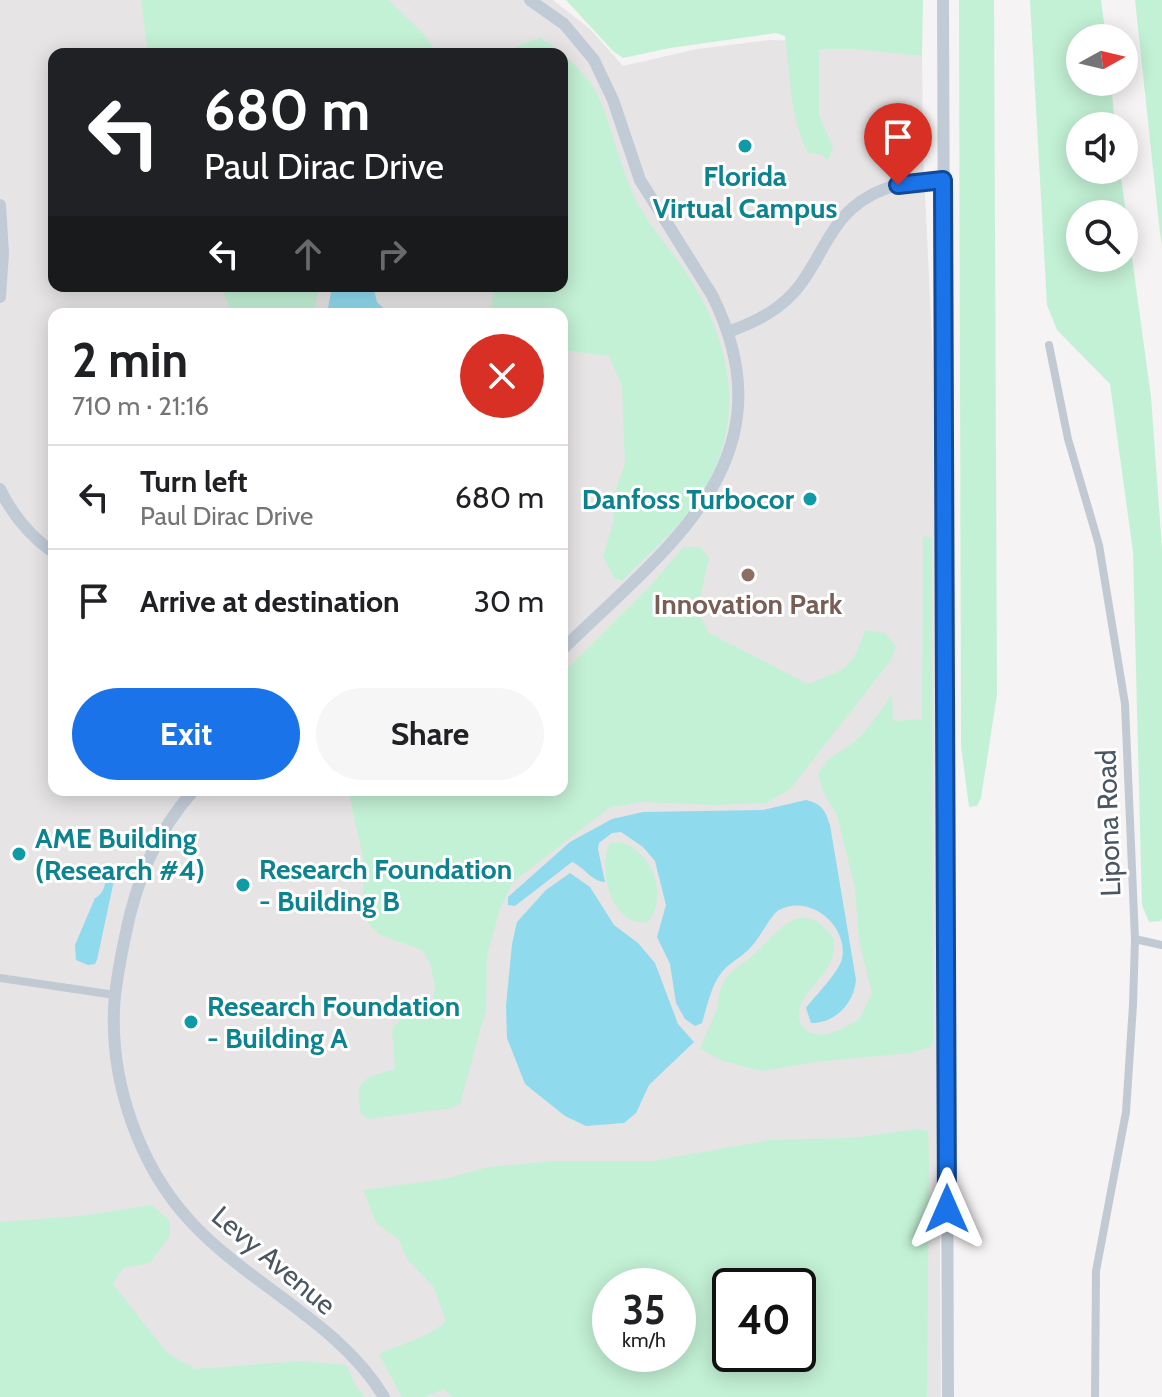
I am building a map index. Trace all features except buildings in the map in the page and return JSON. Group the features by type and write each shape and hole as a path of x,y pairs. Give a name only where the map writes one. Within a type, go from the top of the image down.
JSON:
{"street":[{"path":"530,0 564,24 594,60 613,100 640,180 712,295 728,332 737,369 733,437 716,484 701,509 677,537 568,644"},
{"path":"943,0 948,1397"},
{"path":"728,332 766,315 790,297 836,223 857,203 885,188 943,180"},
{"path":"0,205 3,253 0,297"},
{"name":"Lipona Road","path":"1049,345 1068,439 1099,545 1125,704 1135,939 1131,1050 1126,1112 1096,1271 1095,1397"},
{"path":"0,489 6,513 48,548"},
{"name":"Levy Avenue","path":"189,796 164,829 142,873 128,922 115,995 114,1026 120,1082 135,1130 159,1178 190,1221 219,1250 355,1358 384,1397"},
{"path":"1135,939 1162,945"},
{"path":"0,978 115,995"}],"shaded area":[{"name":"Innovation Park","path":"0,0 553,0 590,29 623,66 697,49 769,40 805,41 922,56 923,154 933,360 941,1397 0,1397"}],"green space":[{"path":"141,0 388,0 423,33 434,48 147,48"},
{"path":"566,0 923,0 922,56 855,49 819,49 819,116 833,147 828,160 819,154 808,153 802,140 792,96 785,36 776,33 623,58"},
{"path":"959,0 994,0 997,695 981,798 977,806 969,807 961,746"},
{"path":"1030,0 1101,0 1104,24 1066,24 1066,96 1112,96 1114,112 1066,112 1066,184 1122,184 1124,200 1066,200 1066,272 1134,272 1151,397 1162,549 1161,921 1149,922 1142,905 1133,552 1110,384 1057,330 1047,305"},
{"path":"1135,0 1162,0 1162,246 1160,233"},
{"path":"540,38 555,48 515,48"},
{"path":"568,59 595,90 634,196 705,305 717,333 729,391 728,419 722,448 711,477 694,505 669,535 622,581 614,578 603,556 614,521 612,501 625,463 622,386 609,356 568,351 568,308 491,308 494,292 568,292"},
{"path":"223,292 318,292 314,308 230,308"},
{"path":"923,536 931,538 932,544 933,1042 930,1047 910,1053 815,1062 762,1071 723,1061 700,1049 717,1008 723,983 790,922 800,918 810,919 822,925 834,939 830,963 801,1004 800,1022 807,1031 829,1033 859,1020 872,993 859,940 855,888 837,815 823,792 818,773 830,758 865,731 892,694 893,721 922,719"},
{"path":"683,547 700,547 709,558 697,610 709,633 808,684 846,666 856,653 865,630 885,633 896,647 891,660 791,788 767,803 714,805 641,802 609,808 513,882 500,909 487,955 486,1009 460,1104 451,1108 369,1119 361,1114 360,1087 368,1078 395,1069 392,1029 403,1017 432,1008 435,985 430,963 422,950 380,935 363,914 363,857 349,796 568,796 568,668 653,583"},
{"path":"621,842 641,855 654,876 657,900 648,922 625,916 610,894 606,854 610,843"},
{"path":"918,1129 928,1131 927,1397 453,1397 444,1389 424,1397 402,1397 379,1354 424,1336 446,1321 433,1286 407,1259 399,1240 376,1222 363,1190 445,1179 488,1167 554,1161 653,1161 769,1140 852,1138"},
{"path":"152,1205 169,1220 170,1236 150,1263 123,1268 113,1284 168,1354 196,1369 302,1361 346,1365 365,1397 0,1397 0,1222 80,1216"}],"water":[{"path":"331,292 374,292 377,302 383,308 328,308"},
{"path":"806,800 822,808 830,825 856,980 847,1004 828,1020 811,1023 806,1008 836,970 842,959 843,947 839,935 825,916 803,906 791,906 776,912 754,944 722,972 712,990 702,1023 695,1026 685,1019 676,1003 670,964 657,937 666,905 655,861 643,847 621,832 612,833 599,843 605,882 596,880 572,862 515,906 508,905 508,897 570,842 612,819 643,812 763,810"},
{"path":"109,869 116,871 97,960 95,964 88,965 76,960 75,945 95,898 104,889"},
{"path":"570,873 590,887 614,925 638,943 655,963 678,1024 694,1042 649,1085 636,1113 624,1123 586,1126 565,1116 525,1084 507,1038 506,1006 517,922 546,890"}],"place":[{"name":"Florida Virtual Campus","path":"745,146"},
{"name":"Danfoss Turbocor","path":"810,499"},
{"name":"Innovation Park","path":"748,575"},
{"name":"AME Building (Research #4)","path":"19,854"},
{"name":"Research Foundation - Building B","path":"243,885"},
{"name":"Research Foundation - Building A","path":"191,1022"}],"route":[{"path":"898,185 943,180 947,1209"}]}
